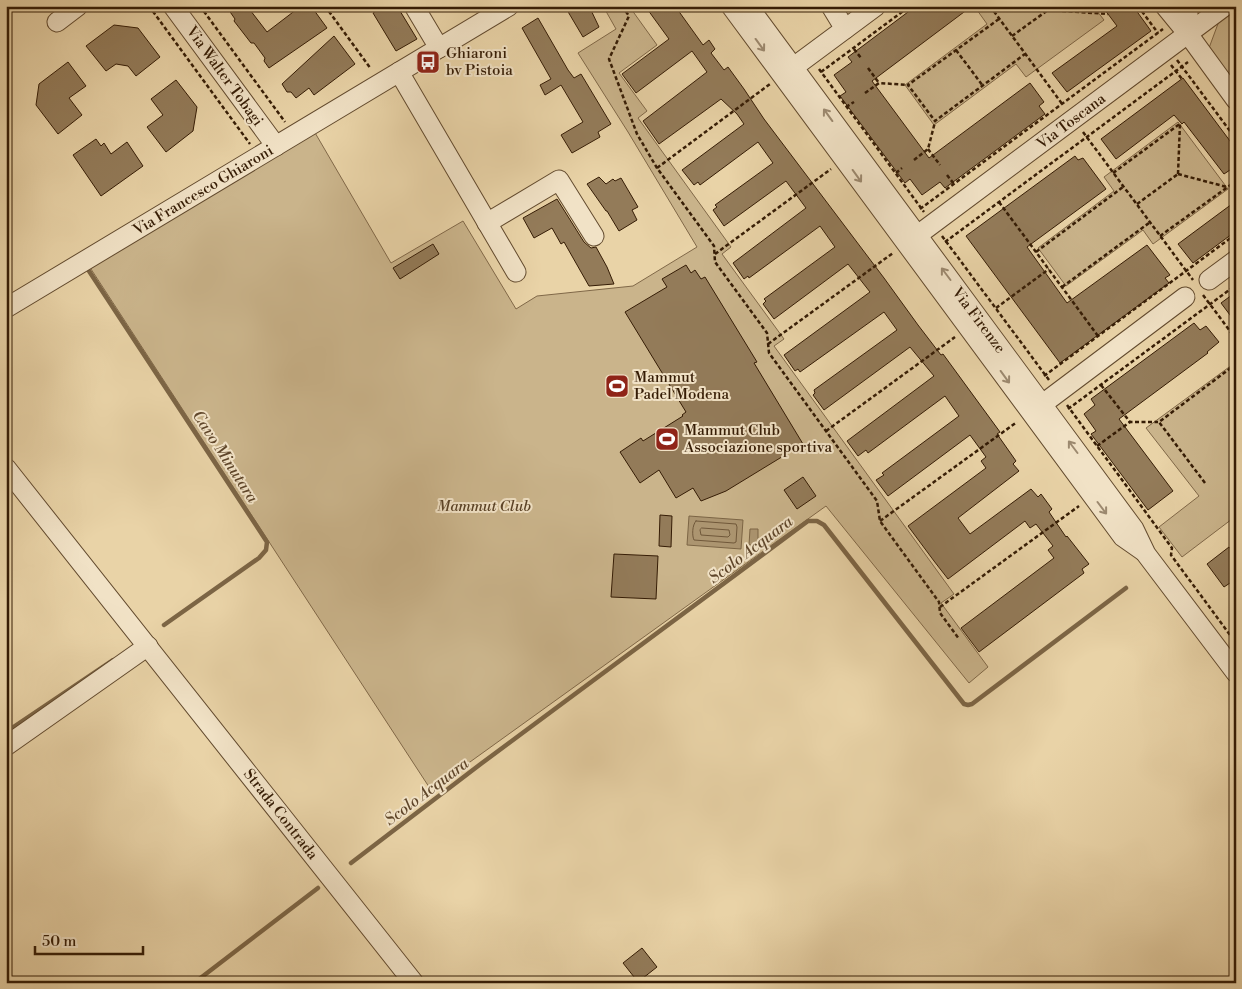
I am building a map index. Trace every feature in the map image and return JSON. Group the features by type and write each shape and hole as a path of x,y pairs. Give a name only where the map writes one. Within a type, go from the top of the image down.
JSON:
{"street":[{"path":"57,22 78,6"},
{"name":"Via Walter Tobagi","path":"173,6 276,146"},
{"path":"414,6 439,48"},
{"name":"Via Francesco Ghiaroni","path":"6,308 509,6"},
{"name":"Via Firenze","path":"731,6 788,72 906,220 912,239 930,253 1029,387 1036,408 1054,420 1134,528 1146,554 1236,673"},
{"name":"Via Firenze","path":"748,6 844,159 912,239 968,327 1036,408 1093,496 1123,536 1146,554"},
{"path":"831,6 845,29"},
{"path":"788,72 876,6"},
{"path":"1165,6 1236,100"},
{"path":"1187,6 1188,34"},
{"name":"Via Toscana","path":"912,239 1225,6"},
{"path":"399,72 516,272"},
{"path":"487,224 559,180 594,236"},
{"path":"1036,408 1236,260"},
{"name":"Strada Contrada","path":"6,468 414,983"},
{"path":"6,746 148,646"}],"path":[{"path":"149,6 260,156"},
{"path":"200,6 294,135"},
{"path":"325,6 381,83"},
{"path":"622,6 629,16 609,59 637,134 657,168 714,246 715,262 767,333 769,353 877,501 880,521 939,602 940,612 959,639"},
{"path":"821,72 910,6"},
{"path":"990,6 1236,339"},
{"path":"1138,6 1236,138"},
{"path":"1012,36 1048,8 1108,14"},
{"path":"865,93 879,83 908,85 999,18"},
{"path":"906,220 1158,33"},
{"path":"854,49 861,58"},
{"path":"956,50 982,86"},
{"path":"930,253 1201,52"},
{"path":"914,160 928,149 935,121 1025,54"},
{"path":"809,56 1172,548 1171,555 1236,643"},
{"path":"868,68 879,83"},
{"path":"657,168 788,72"},
{"path":"908,85 935,121"},
{"path":"846,107 854,102"},
{"path":"1113,173 1181,124 1178,174 1137,205"},
{"path":"928,149 940,165"},
{"path":"715,254 844,159"},
{"path":"896,173 902,168"},
{"path":"1178,174 1227,187"},
{"path":"947,175 954,184"},
{"path":"1160,236 1236,181"},
{"path":"1036,252 1124,187"},
{"path":"999,202 1098,336"},
{"path":"1062,287 1150,222"},
{"path":"1029,387 1236,234"},
{"path":"768,344 912,239"},
{"path":"996,309 1049,269"},
{"path":"1054,420 1236,285"},
{"path":"826,431 968,327"},
{"path":"1097,446 1130,422 1159,422 1236,364"},
{"path":"1102,385 1130,422"},
{"path":"880,521 1036,408"},
{"path":"1159,422 1205,483"},
{"path":"940,608 1093,496"}],"green space":[{"name":"Mammut Club","path":"603,6 629,6 657,45 619,73 647,111 638,118 731,247 722,254 784,339 774,346 954,594 941,603 988,667 969,683 826,506 431,790 89,266 314,131 391,263 463,221 516,309 537,296 633,286 697,247 578,53 616,29"},
{"path":"982,6 1093,6 1104,20 1026,77 1016,64 934,125 905,85 987,24 977,10"},
{"path":"1236,10 1236,84 1209,48 1219,21"},
{"path":"1178,122 1228,189 1153,244 1143,230 1066,286 1038,248 1114,191 1104,177"},
{"path":"1236,362 1236,516 1182,557 1159,527 1199,496 1146,428"}],"water":[{"path":"689,516 743,520 741,549 687,545"},
{"path":"750,529 758,529 758,545 749,545"}],"building":[{"path":"226,6 247,6 267,32 301,6 311,6 327,28 269,68 264,61 265,58 234,21 235,19"},
{"path":"384,6 397,6 417,39 396,51 373,13"},
{"path":"573,6 589,6 599,27 583,37 567,10"},
{"path":"645,6 675,6 703,45 709,40 715,49 711,53 724,70 728,67 764,119 1000,432 997,434 1016,461 1013,464 1019,471 958,518 970,534 1031,489 1038,497 1041,494 1052,509 1049,512 1066,537 1089,564 1082,569 1084,573 979,652 961,628 1054,558 1048,550 1053,546 1036,524 1030,528 1025,521 948,579 934,561 908,526 986,468 981,461 986,457 970,435 888,496 876,480 884,475 882,473 959,416 945,396 868,453 866,450 858,456 847,441 934,376 910,347 824,410 813,395 815,393 814,390 897,330 884,312 800,372 798,369 795,371 784,355 870,292 848,264 774,319 763,304 766,301 764,299 835,247 820,226 749,278 748,276 744,279 733,263 806,208 786,181 724,226 713,210 717,207 715,205 773,163 758,142 700,185 698,182 694,185 682,170 744,124 737,114 721,99 659,144 643,121 707,72 692,51 636,93 622,74 669,39"},
{"path":"916,6 972,6 872,81 929,158 1030,83 1044,102 1039,106 1045,114 945,188 940,182 922,195 910,179 905,183 840,96 846,92 834,75 852,62 848,57"},
{"path":"1102,6 1133,6 1151,31 1067,92 1052,73 1117,26"},
{"path":"538,18 568,70 574,78 581,74 611,124 598,132 600,137 572,153 561,135 583,122 561,85 545,95 540,85 551,79 522,28"},
{"path":"114,25 138,28 160,57 136,76 128,66 116,64 106,71 86,46"},
{"path":"334,36 355,64 314,95 309,88 296,98 291,92 287,92 282,84"},
{"path":"68,62 86,86 69,98 82,115 58,134 36,105 39,84"},
{"path":"1183,78 1236,149 1236,166 1224,174 1184,122 1182,124 1174,115 1116,159 1101,139"},
{"path":"176,80 197,107 193,131 166,152 147,127 163,115 151,99"},
{"path":"96,139 101,146 104,143 111,154 127,142 143,166 101,196 73,155"},
{"path":"1075,156 1078,160 1083,158 1106,189 1027,247 1067,303 1147,245 1170,275 1165,278 1169,283 1060,363 966,236"},
{"path":"599,177 606,184 613,179 615,181 621,178 638,207 632,210 637,220 619,231 587,184"},
{"path":"557,199 584,242 591,248 596,247 614,284 589,286 564,242 561,244 552,228 534,238 523,218"},
{"path":"1236,201 1236,231 1193,263 1178,244"},
{"path":"433,244 439,254 400,279 393,268"},
{"path":"686,265 691,273 695,270 701,279 705,277 757,362 754,363 803,444 726,491 701,501 693,488 676,498 659,470 640,483 620,452 641,438 643,441 683,416 686,412 625,312 667,287 662,279"},
{"path":"1236,292 1236,323 1221,303"},
{"path":"1194,323 1200,330 1206,326 1219,342 1208,353 1119,419 1173,491 1148,510 1091,434 1096,431 1084,414 1095,405 1091,399"},
{"path":"803,477 816,496 797,509 784,490"},
{"path":"660,515 672,516 671,547 659,546"},
{"path":"1229,547 1236,556 1236,579 1224,587 1207,564"},
{"path":"614,554 658,556 656,599 611,597"},
{"path":"642,948 657,967 638,982 623,963"}],"waterway":[{"name":"Cavo Minutara","path":"89,271 267,542 266,550 259,558 164,625"},
{"name":"Scolo Acquara","path":"351,863 482,763 808,521 817,521 824,525 964,704 968,705 972,704 1126,588"},
{"name":"Cavo Minutara","path":"6,732 113,660"},
{"name":"Scolo Acquara","path":"194,983 318,888"}],"place":[{"name":"Ghiaroni bv Pistoia","path":"428,62"},
{"name":"Mammut Padel Modena","path":"617,386"},
{"name":"Mammut Club Associazione sportiva","path":"667,439"}]}
